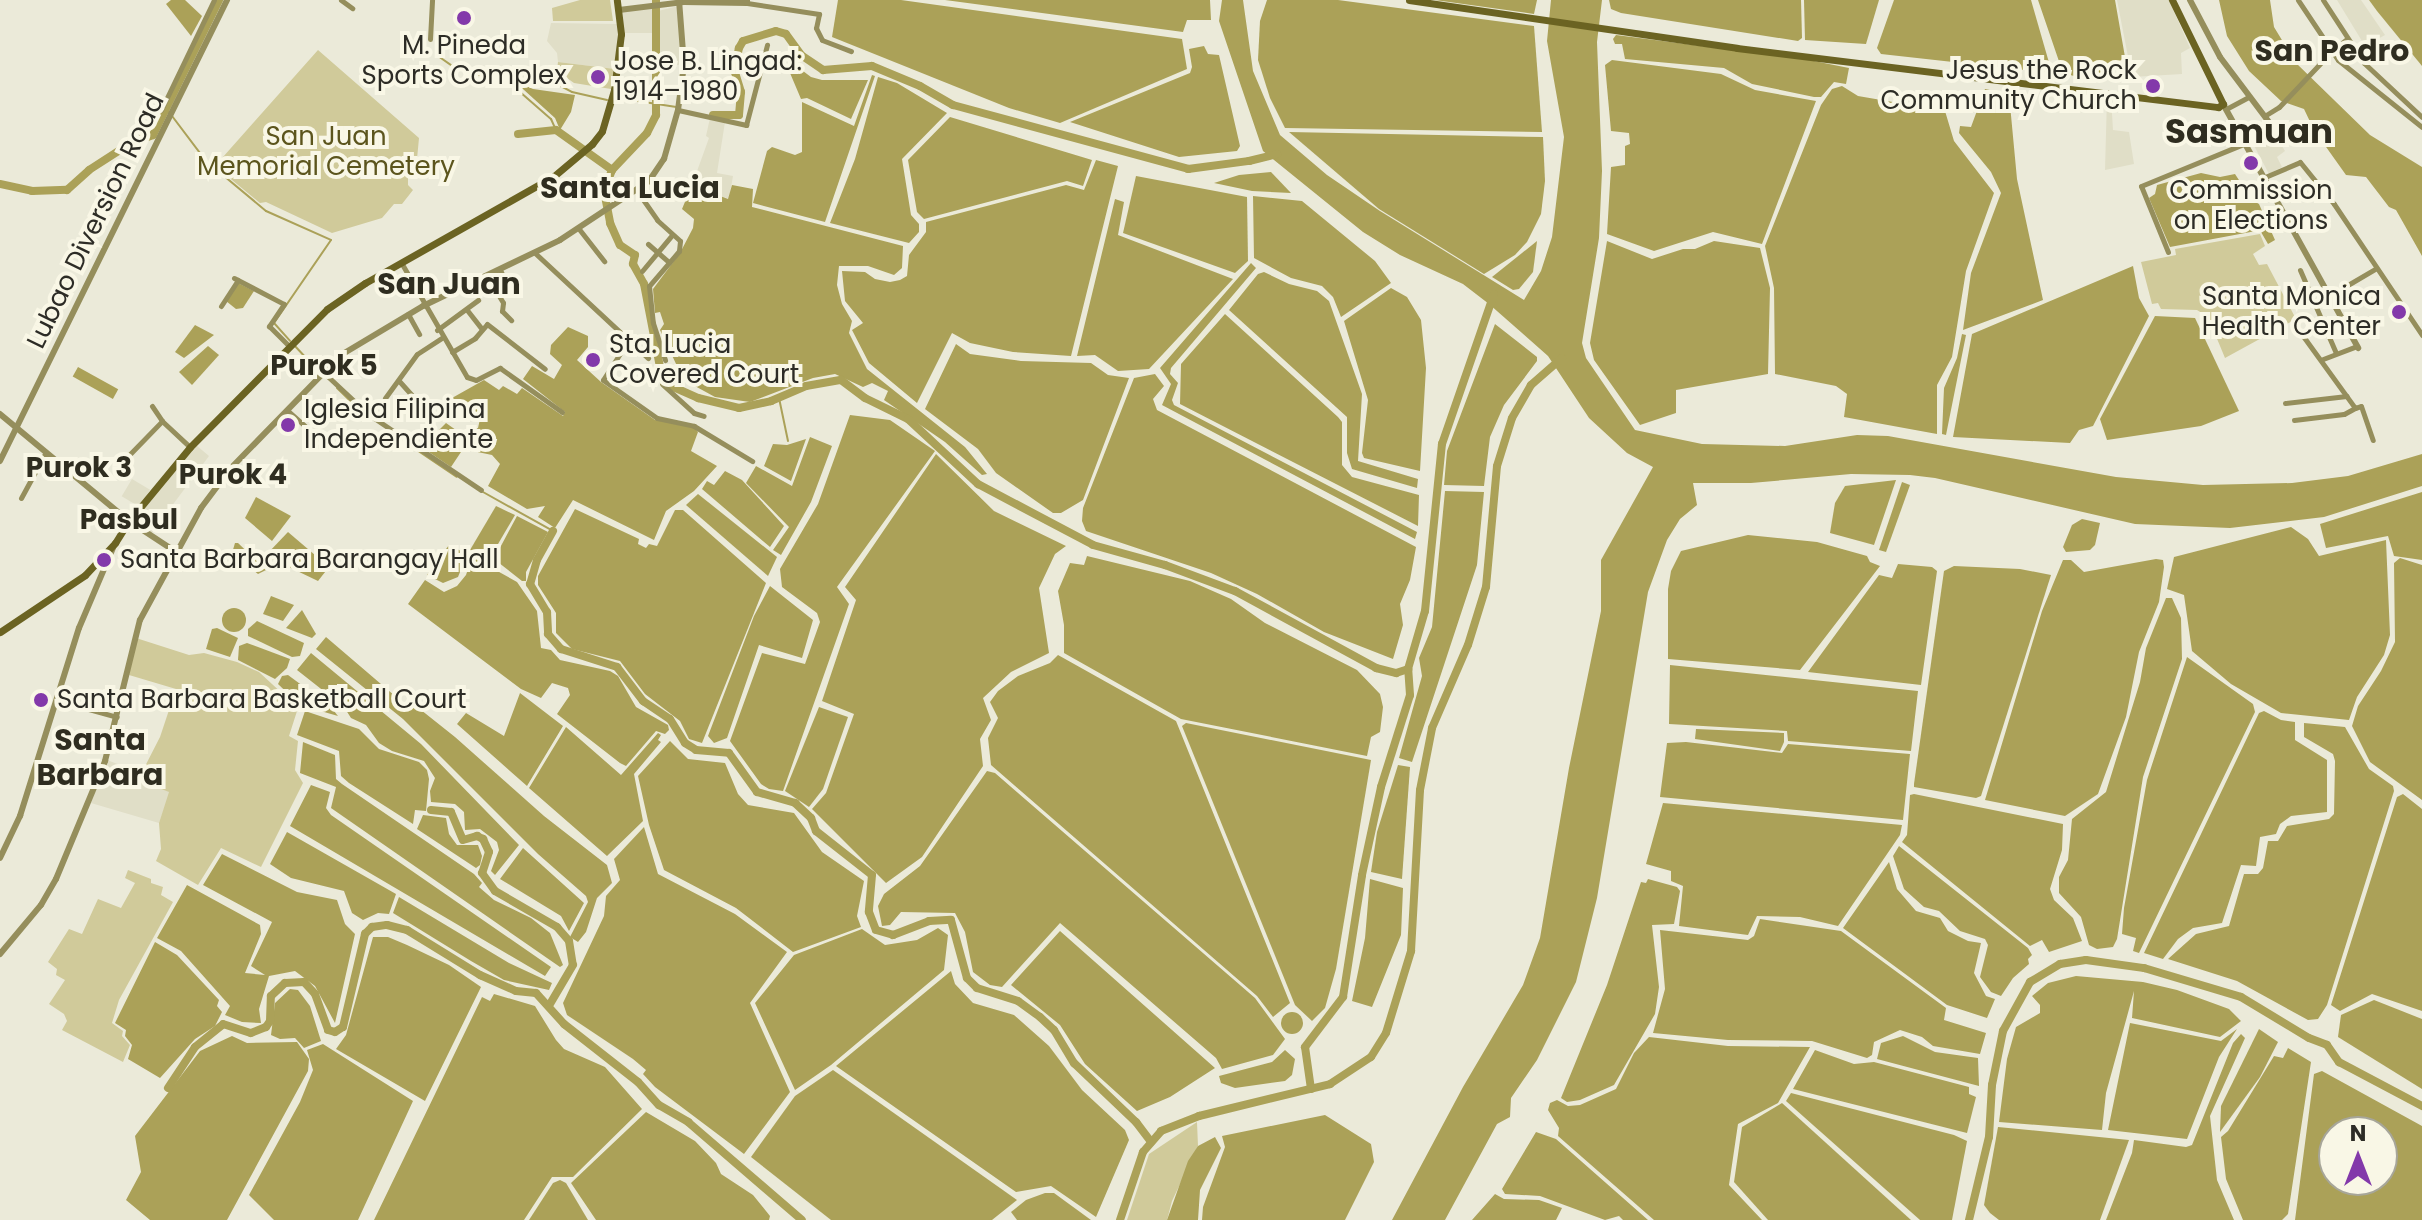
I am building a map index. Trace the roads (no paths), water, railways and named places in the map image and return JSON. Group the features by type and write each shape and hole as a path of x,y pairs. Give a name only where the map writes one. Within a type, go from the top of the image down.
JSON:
{"main road":[{"path":"0,632 72,586 115,543 129,521 190,447 336,302 554,176 592,144 602,131 614,88 621,34 617,0"},
{"path":"1409,0 1623,32 2208,107 2225,106 2172,0"}],"street":[{"path":"161,110 214,0"},
{"name":"Lubao Diversion Road","path":"0,461 227,0"},
{"path":"341,0 352,8"},
{"path":"430,39 432,0"},
{"path":"2190,0 2212,44 2272,126"},
{"path":"2298,0 2331,52 2354,75 2422,127"},
{"path":"2323,0 2364,63 2422,117"},
{"path":"0,954 41,905 56,879 99,777 140,620 176,552 223,479 323,372 358,343 423,306 536,254 637,191 659,170 678,108 684,65 679,1"},
{"path":"619,10 679,1 747,2 819,14 816,28 822,40 851,51"},
{"path":"2266,115 2283,103 2347,39"},
{"path":"678,108 746,125 767,45"},
{"path":"2249,97 2225,106 2358,347 2323,359"},
{"path":"2168,252 2141,186 2246,143"},
{"path":"2265,177 2300,162 2334,204 2422,335"},
{"path":"637,191 681,246 649,290 653,323 665,360"},
{"path":"579,229 604,261"},
{"path":"642,271 672,235"},
{"path":"648,244 669,262"},
{"path":"536,254 648,358"},
{"path":"402,264 453,358 471,381 500,368 562,412"},
{"path":"2319,307 2375,269"},
{"path":"500,270 510,290"},
{"path":"2300,270 2319,307 2336,353"},
{"path":"487,276 503,303 502,311 511,320"},
{"path":"221,306 236,279 284,304 269,326 292,343"},
{"path":"437,330 478,300"},
{"path":"467,310 482,329"},
{"path":"408,314 419,334"},
{"path":"453,358 482,329 491,325 508,343 545,369"},
{"path":"2295,325 2313,352 2323,359 2355,408"},
{"path":"385,398 400,382 417,354 442,338"},
{"path":"628,341 603,380 657,418 697,428 752,461"},
{"path":"323,372 368,414 481,490"},
{"path":"400,382 425,410"},
{"path":"662,384 702,415 697,428"},
{"path":"2285,403 2347,396"},
{"path":"152,406 162,421 190,447"},
{"path":"2294,420 2344,414 2359,406 2363,409 2373,440"},
{"path":"287,410 323,442 319,447"},
{"path":"0,414 129,521 176,552"},
{"path":"128,456 162,421"},
{"path":"21,498 46,452"},
{"path":"0,858 20,816 79,628 115,543"},
{"path":"56,700 117,717"}],"waterway":[{"path":"0,184 32,191 67,190 89,170 131,143 153,135 219,0"},
{"path":"612,170 647,133 656,115 656,0"},
{"path":"713,115 739,115 741,92 735,72 739,48 743,41 776,31 786,34 801,55 823,70 872,66 920,86 953,105 1188,169 1277,154"},
{"path":"438,56 454,67 512,85 551,119 556,130"},
{"path":"555,83 572,92 607,100"},
{"path":"618,98 676,107"},
{"path":"166,108 206,161 266,211 331,240 274,323 290,341"},
{"path":"518,134 556,130 612,170 604,191 610,223 620,245 635,255 633,264 644,284 661,372 671,386 698,398 739,408 771,401 806,386 841,380 865,398 908,419 978,484 1093,545 1165,565 1235,591 1376,668 1396,673 1408,669 1425,611 1442,444 1494,294"},
{"path":"569,198 585,192 604,191"},
{"path":"294,345 320,373"},
{"path":"1120,1220 1143,1152 1161,1131 1199,1116 1330,1084 1371,1057 1386,1033 1411,951 1420,790 1432,728 1468,645 1486,587 1497,466 1512,418 1531,385 1562,358"},
{"path":"337,388 361,411"},
{"path":"779,398 788,441"},
{"path":"402,440 457,477"},
{"path":"483,492 553,531"},
{"path":"553,531 537,560 530,584 547,612 548,634 561,649 617,667 643,701 670,719 685,743 696,750 729,753 757,792 795,803 811,818 816,831 872,875 869,912 876,930 893,935 929,921 951,920 967,978 977,988 1018,1001 1040,1017 1054,1030 1074,1063 1136,1122 1151,1142"},
{"path":"1311,1089 1305,1047 1343,997 1362,875 1381,787 1410,695 1408,669"},
{"path":"431,810 451,812 463,840 477,836 483,839 489,852 482,873 495,891 557,927 569,941 573,965 550,1004"},
{"path":"168,1088 195,1047 223,1024 251,1033 266,1027 270,1021 271,996 285,983 304,982 315,994 328,1030 335,1032 343,1027 365,934 372,927 387,925 407,930 480,975 516,991 536,993 564,1024 638,1082 659,1105 688,1122 802,1220"},
{"path":"1969,1220 1989,1137 1992,1085 2003,1031 2030,982 2060,964 2086,960 2144,968 2241,997 2309,1038 2327,1045 2339,1062 2422,1106"}],"place":[{"name":"M. Pineda Sports Complex","path":"464,18"},
{"name":"Jose B. Lingad: 1914–1980","path":"598,77"},
{"name":"Jesus the Rock Community Church","path":"2153,86"},
{"name":"Commission on Elections","path":"2251,163"},
{"name":"Santa Monica Health Center","path":"2399,312"},
{"name":"Sta. Lucia Covered Court","path":"593,360"},
{"name":"Iglesia Filipina Independiente","path":"288,425"},
{"name":"Santa Barbara Barangay Hall","path":"104,560"},
{"name":"Santa Barbara Basketball Court","path":"41,700"}],"district":[{"name":"San Pedro","path":"2332,51"},
{"name":"Sasmuan","path":"2249,132"},
{"name":"Santa Lucia","path":"630,188"},
{"name":"San Juan","path":"449,284"},
{"name":"Purok 5","path":"324,366"},
{"name":"Purok 3","path":"79,468"},
{"name":"Purok 4","path":"233,475"},
{"name":"Pasbul","path":"129,520"},
{"name":"Santa Barbara","path":"100,757"}],"park label":[{"name":"San Juan Memorial Cemetery","path":"326,152"}]}
